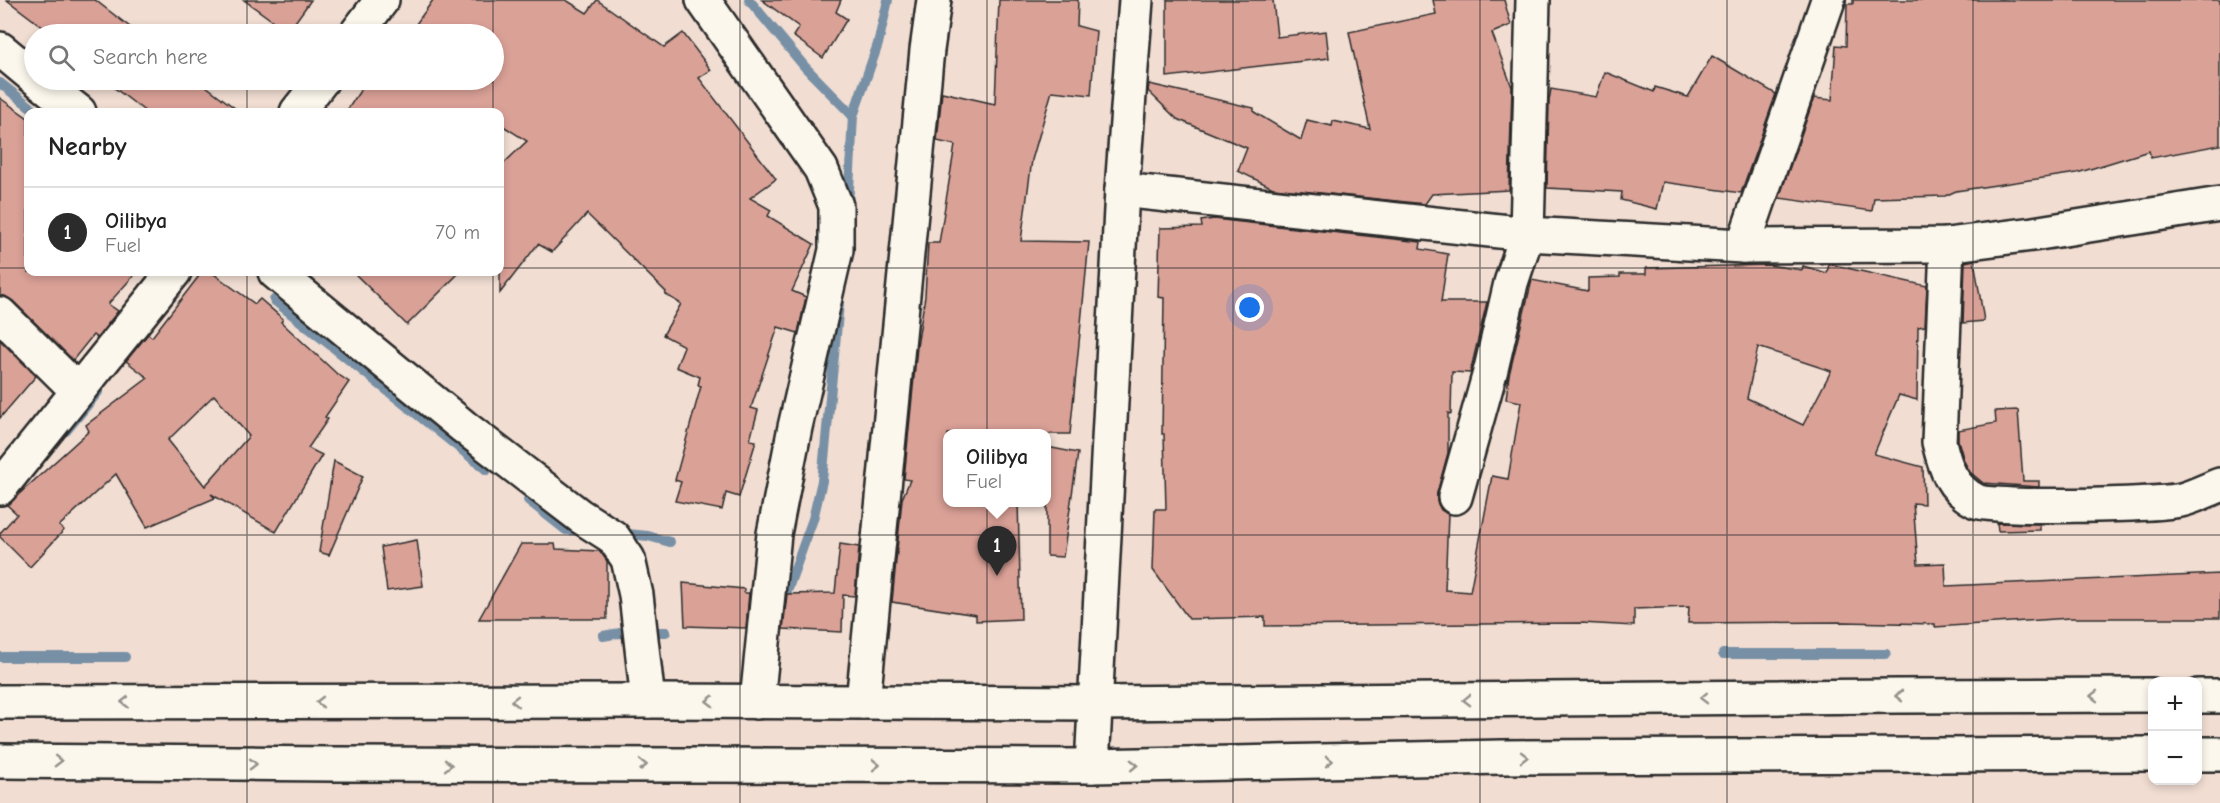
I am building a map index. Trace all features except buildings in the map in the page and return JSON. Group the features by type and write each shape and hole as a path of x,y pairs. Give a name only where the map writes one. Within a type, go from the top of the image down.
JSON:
{"street":[{"path":"364,24 382,0"},
{"path":"703,0 821,169 836,206 836,250 795,427 774,534 757,702"},
{"path":"863,702 927,50 934,0"},
{"path":"1092,766 1122,190 1136,0"},
{"path":"1455,496 1491,369 1511,283 1527,234 1533,0"},
{"path":"1743,246 1828,0"},
{"path":"0,49 24,68"},
{"path":"51,90 74,108"},
{"path":"300,108 314,90"},
{"path":"1122,190 1527,234 1743,246 1947,245 2033,234 2220,204"},
{"path":"1947,245 1940,442 1945,466 1956,488 1978,502 2010,505 2181,500 2220,485"},
{"path":"0,488 171,276"},
{"path":"280,276 464,427 580,516 613,537 628,559 636,595 648,701"},
{"path":"0,314 78,391"},
{"path":"0,702 1096,703 2148,695"},
{"path":"2202,696 2220,696"},
{"path":"0,761 345,765 1092,766 1514,757 2148,754"},
{"path":"2202,754 2220,754"}],"waterway":[{"path":"749,0 805,67 853,116"},
{"path":"848,207 853,116 878,44 888,0"},
{"path":"0,83 32,108"},
{"path":"274,300 487,470"},
{"path":"779,613 813,519 822,481 839,303"},
{"path":"66,431 98,392"},
{"path":"528,500 566,530 586,531"},
{"path":"617,533 648,536 670,542"},
{"path":"603,636 626,632 666,632"},
{"path":"1723,654 1886,654"},
{"path":"0,657 125,657"}],"place":[{"name":"Oilibya","path":"997,576"}]}
